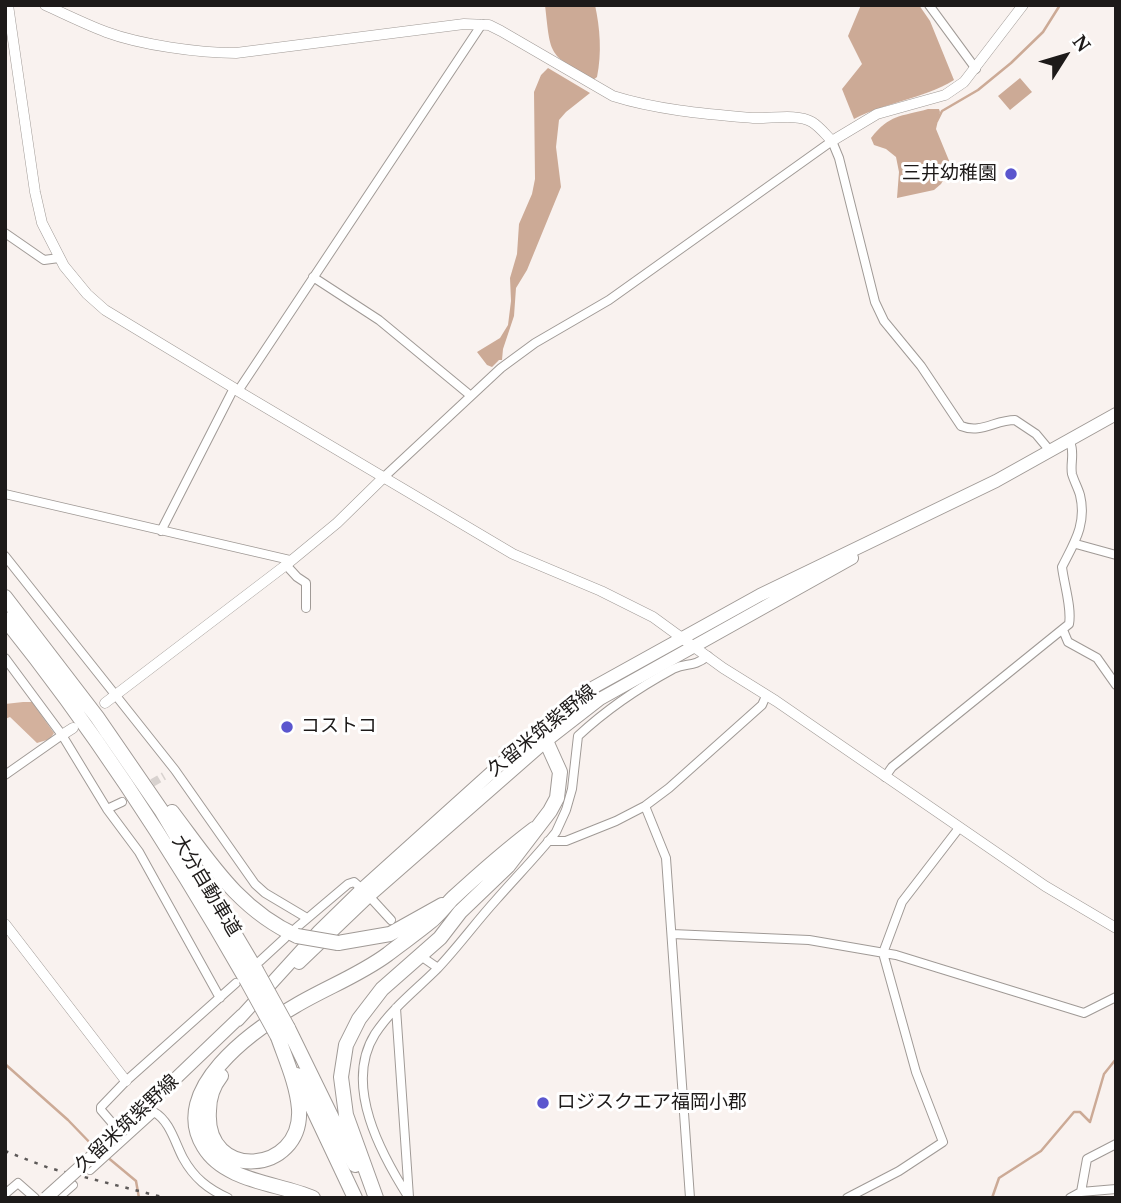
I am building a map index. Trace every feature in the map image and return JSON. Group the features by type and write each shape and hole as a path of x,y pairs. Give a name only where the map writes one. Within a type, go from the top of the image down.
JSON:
{"highway":[{"name":"大分自動車道","path":"5,597 97,717 161,810 339,1131 369,1198"},
{"name":"大分自動車道","path":"5,618 70,703 143,808 250,973"},
{"path":"97,717 228,885 268,921 293,934 338,943 390,934 455,907"},
{"path":"283,1032 299,1111 295,1135 281,1152 261,1162 241,1162 224,1153 213,1141 208,1122 209,1098 218,1079 244,1051 298,1012 373,972 508,866 553,804 561,780 543,726"},
{"path":"313,1198 296,1190 233,1172 216,1161 204,1148 197,1132 195,1114 201,1091 216,1068 246,1040 293,1006 376,963 433,920 455,907"},
{"path":"376,1198 346,1115 341,1077 346,1045 359,1019 382,989 440,938 455,907"},
{"name":"大分自動車道","path":"283,1032 355,1198"}],"main road":[{"name":"久留米筑紫野線","path":"46,1198 126,1132 237,1020 309,941 546,741 600,699 760,595 996,481 1116,415"},
{"name":"久留米筑紫野線","path":"366,893 543,726 594,687 686,641"}],"street":[{"path":"8,5 42,223 59,258 87,294 105,310 513,554 622,600 1045,886 1116,928"},
{"path":"45,5 107,33 220,53 482,24 501,31 613,96 631,102 754,118 800,118 812,122 832,141 839,158 874,302 884,321 921,366 961,426 979,429 1015,420 1036,435 1051,452"},
{"path":"929,5 976,69"},
{"path":"109,699 337,523 500,368 535,343 619,293 832,141 877,114 945,95 964,82 1023,5"},
{"path":"160,531 236,389 482,24"},
{"path":"5,233 44,260 59,258"},
{"path":"313,277 379,320 471,396"},
{"path":"885,777 892,767 1063,630 1070,619 1062,567 1076,544 1082,510 1071,471 1074,456 1070,442"},
{"path":"5,494 288,562 297,577 306,583 306,608"},
{"path":"1076,544 1116,555"},
{"path":"5,556 109,699 175,770 256,884 265,893 307,918"},
{"path":"1063,630 1068,642 1097,658 1116,685"},
{"path":"409,1198 393,1173 366,1111 368,1049 375,1034 396,1008 438,968 548,841 566,810 575,775 575,744 578,736 605,711 633,692 681,665 692,666 708,656"},
{"path":"5,658 62,735 107,809 139,852 220,998"},
{"path":"548,841 566,841 645,806 762,705 766,696"},
{"path":"5,775 73,727"},
{"path":"164,776 175,770"},
{"path":"107,809 122,802"},
{"path":"645,806 666,858 690,1198"},
{"path":"847,1198 899,1171 943,1142 916,1072 883,953 902,902 959,828"},
{"path":"126,1132 101,1111 101,1107 126,1081 348,884 354,882 391,920"},
{"path":"5,924 126,1081"},
{"path":"672,934 809,940 883,953 1084,1013 1116,998"},
{"path":"425,959 438,968"},
{"path":"396,1008 409,1198"},
{"path":"90,1170 126,1132 154,1112 166,1123 191,1171 202,1184 228,1198"},
{"path":"1081,1192 1087,1159 1116,1144"},
{"path":"5,1181 14,1186"},
{"path":"5,1194 18,1183 35,1198"},
{"path":"58,1198 73,1185"},
{"path":"1070,1198 1081,1192 1116,1189"}],"shaded area":[{"path":"545,5 595,5 600,50 597,77 593,80 567,64 554,52"},
{"path":"861,5 919,5 930,21 954,80 930,92 854,119 842,89 862,64 848,36"},
{"path":"548,68 590,93 559,120 556,147 561,187 527,270 516,288 514,316 502,360 492,367 487,365 477,352 500,338 508,325 510,278 517,254 519,224 532,194 535,179 534,92 541,75"},
{"path":"1020,78 1032,92 1010,110 998,96"},
{"path":"928,109 939,109 940,112 936,129 950,163 948,172 934,190 897,198 899,172 896,157 886,149 874,145 871,138 890,120"},
{"path":"32,702 54,733 50,739 37,743 10,717 5,719 5,704"}],"waterway":[{"path":"937,121 942,111 978,90 1011,63 1043,32 1060,5"},
{"path":"992,1198 999,1178 1041,1151 1074,1112 1080,1112 1090,1122 1104,1074 1116,1059"},
{"path":"5,1064 95,1148"},
{"path":"106,1156 136,1181 139,1198"}],"tunnel":[{"path":"142,789 164,776"}],"railway":[{"path":"5,1151 49,1168 166,1198"}],"place":[{"name":"三井幼稚園","path":"1011,174"},
{"name":"コストコ","path":"287,727"},
{"name":"ロジスクエア福岡小郡","path":"543,1103"}]}
